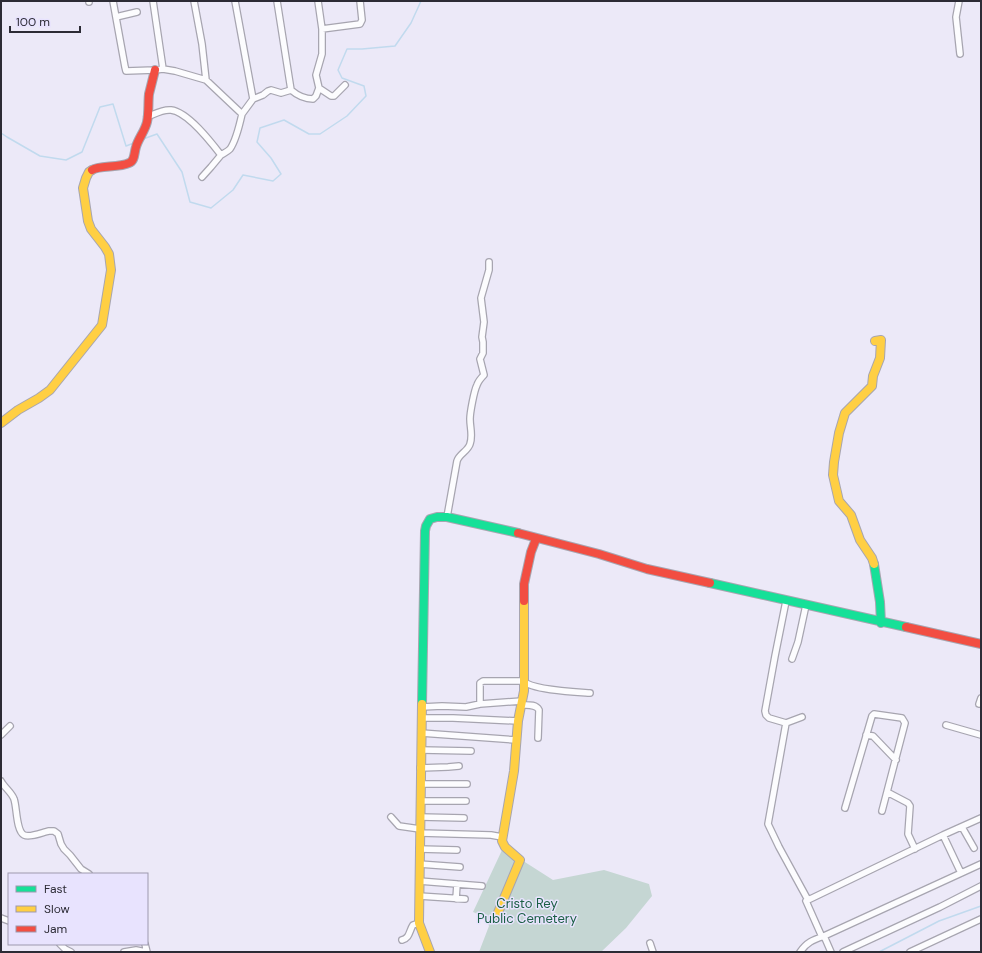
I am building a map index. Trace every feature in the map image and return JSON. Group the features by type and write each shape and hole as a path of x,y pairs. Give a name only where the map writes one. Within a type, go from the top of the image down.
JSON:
{"street":[{"path":"113,1 126,70 164,69 206,80 242,114"},
{"path":"153,1 164,69"},
{"path":"194,1 202,44 206,80"},
{"path":"235,1 253,99"},
{"path":"277,1 291,90 298,96 306,99 313,99 319,88 316,75 322,54 322,29 318,1"},
{"path":"322,29 360,24 362,20 360,1"},
{"path":"959,1 956,17 960,54"},
{"path":"116,17 137,12"},
{"path":"1,423 18,410 50,390 102,325 111,270 110,259 107,250 89,228 83,188 84,183 87,174 92,169 97,167 119,166 132,162 136,146 145,129 149,95 155,70"},
{"path":"319,88 329,96 334,96 345,85"},
{"path":"202,176 221,155 227,152 231,146 242,114 253,99 271,90 281,93 291,90"},
{"path":"147,117 166,110 178,112 200,129 221,155"},
{"path":"447,517 458,456 466,450 470,444 472,433 470,419 473,402 477,386 484,375 480,359 483,353 482,337 484,322 481,298 489,270 489,262"},
{"path":"875,341 881,340 880,358 873,376 872,386 845,413 839,433 833,475 839,501 851,515 860,540 872,558 880,602 881,623"},
{"path":"430,952 419,923 419,849 422,627 426,528 428,521 432,518 447,517 508,531 599,554 647,569 881,623 981,644"},
{"path":"496,916 520,860 502,844 502,837 514,771 518,721 524,688 524,584 536,539"},
{"path":"786,601 765,711 769,718 786,723 802,717"},
{"path":"792,660 798,642 806,605"},
{"path":"480,704 479,687 480,683 483,681 524,680 528,684 546,689 590,693"},
{"path":"422,707 522,703 535,706 539,710 538,738"},
{"path":"845,808 866,735 874,714 902,718 905,723 882,810"},
{"path":"421,718 460,718 518,721"},
{"path":"786,723 768,824 808,900 806,902 831,952"},
{"path":"946,725 981,735"},
{"path":"1,735 10,726"},
{"path":"421,733 516,740"},
{"path":"866,735 873,736 896,760"},
{"path":"421,750 471,751"},
{"path":"420,768 459,766"},
{"path":"1,781 13,798 19,827 22,834 28,836 49,831 58,834 64,849 81,869 87,873"},
{"path":"420,784 467,784"},
{"path":"887,792 908,803 910,806 908,834 915,849"},
{"path":"420,801 466,801"},
{"path":"391,817 399,826 420,831 502,837"},
{"path":"420,817 464,818"},
{"path":"808,900 981,818"},
{"path":"962,827 974,848"},
{"path":"943,835 961,873"},
{"path":"419,849 457,850"},
{"path":"419,864 460,867"},
{"path":"800,952 806,944 981,864"},
{"path":"419,881 482,886"},
{"path":"456,898 457,884"},
{"path":"843,952 940,907 981,886"},
{"path":"419,896 465,899"},
{"path":"910,952 981,919"},
{"path":"402,940 409,936 413,925 419,923"},
{"path":"650,943 653,952"},
{"path":"61,945 65,949 72,952"},
{"path":"124,952 136,950 147,952"}],"green space":[{"name":"Cristo Rey Public Cemetery","path":"503,848 553,880 604,870 649,884 652,896 626,928 601,952 479,952 489,926 485,917 473,912"}],"waterway":[{"path":"143,139 157,134 182,172 190,202 211,208 233,190 243,175 273,181 281,174 271,158 257,142 260,128 284,120 309,134 320,134 347,116 366,96 364,86 342,78 338,70 347,49 395,46 411,23 421,1"},
{"path":"1,133 40,156 66,160 82,152 100,107 113,104 126,146 134,143"},
{"path":"879,952 939,921 981,906"}],"traffic: fast":[{"path":"422,704 426,526 430,519 447,517 518,533"},
{"path":"874,564 880,602 881,623"},
{"path":"710,583 906,627"}],"traffic: slow":[{"path":"1,423 18,410 50,390 102,325 111,270 109,254 91,229 88,221 83,188 86,178 92,170"},
{"path":"874,564 872,558 860,540 851,515 839,501 833,475 839,433 845,413 872,386 873,376 880,358 881,340 875,341"},
{"path":"497,915 520,860 505,847 502,841 514,771 518,721 524,691 524,601"},
{"path":"422,704 419,923 430,952"}],"traffic: jam":[{"path":"92,170 95,168 125,165 131,162 147,122 149,94 155,70"},
{"path":"518,533 599,554 647,569 710,583"},
{"path":"524,601 524,584 531,552 536,539"},
{"path":"906,627 981,644"}]}
